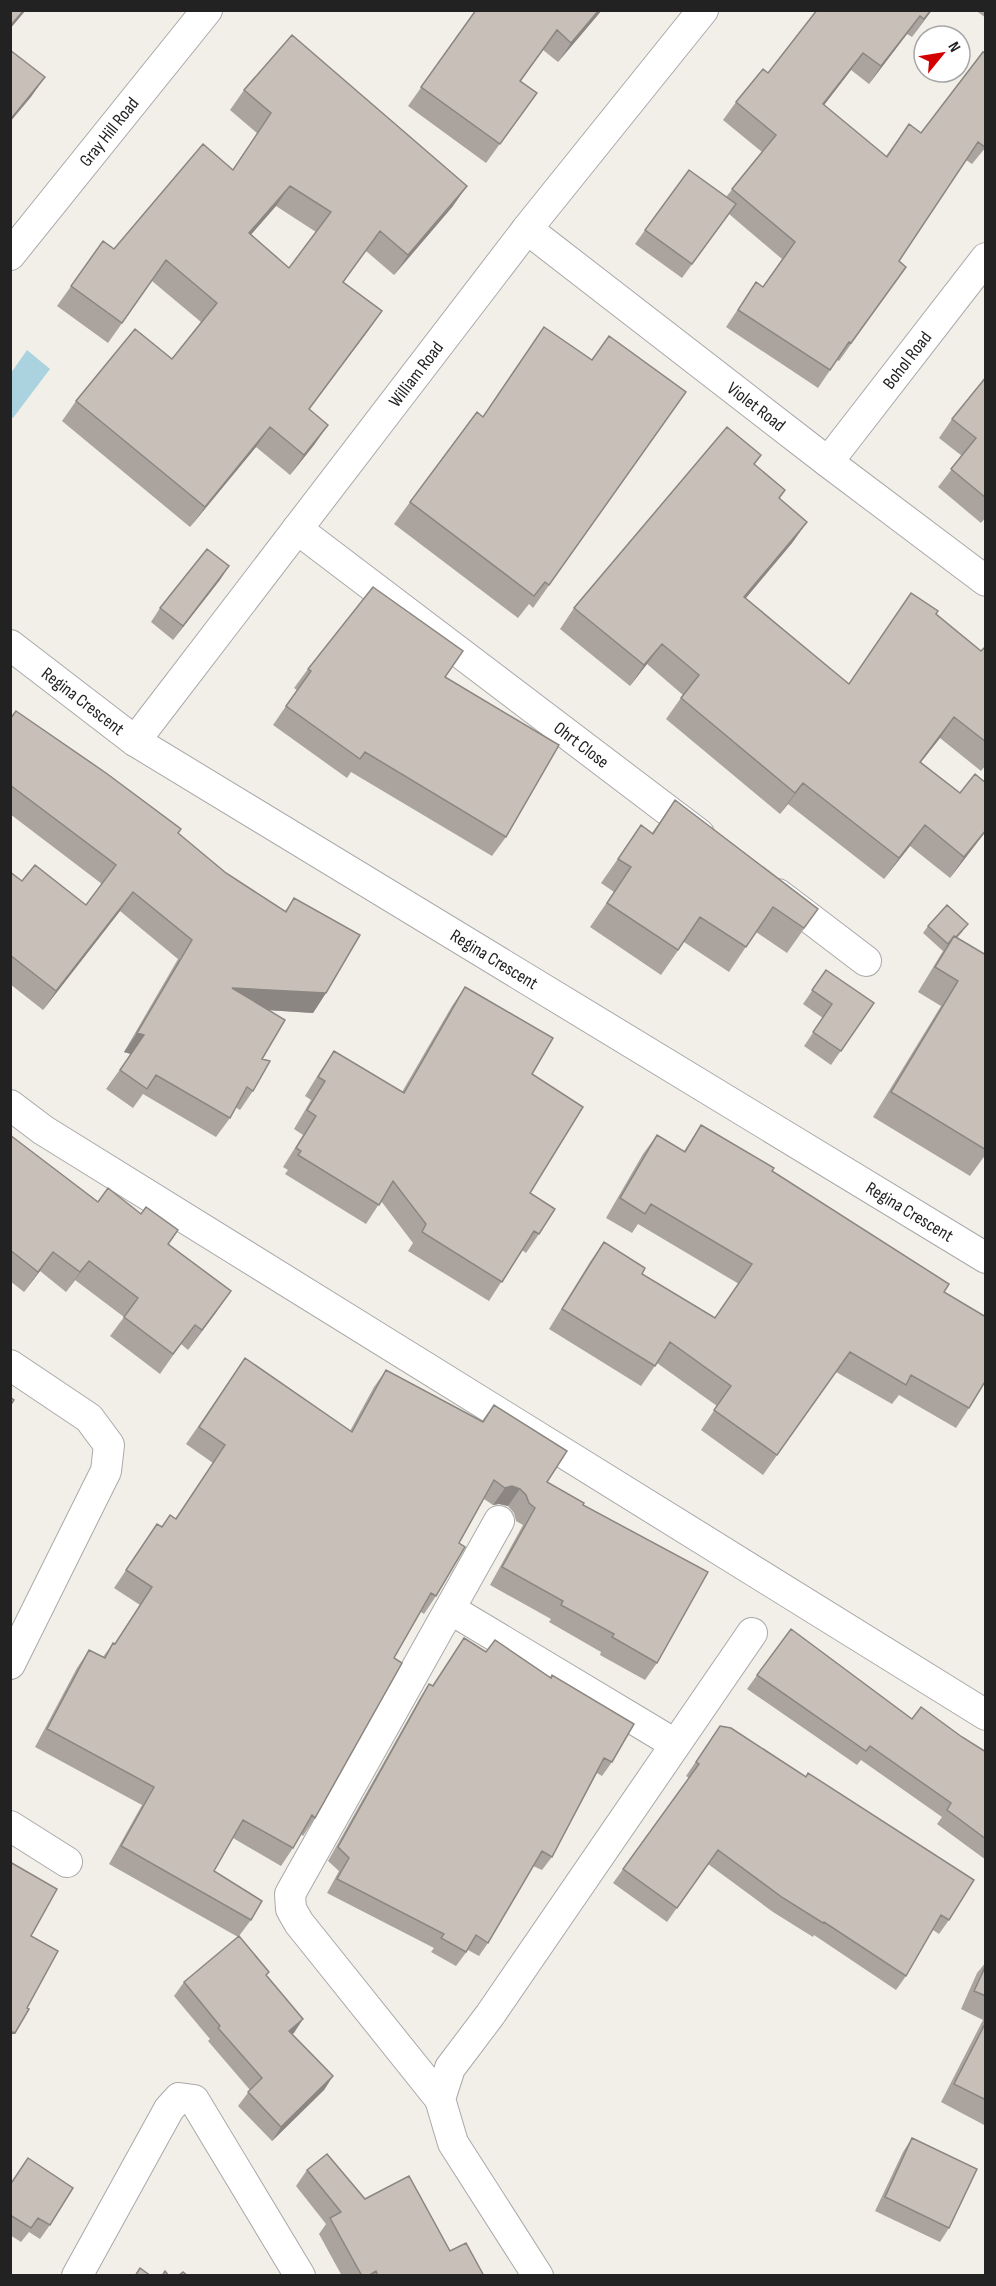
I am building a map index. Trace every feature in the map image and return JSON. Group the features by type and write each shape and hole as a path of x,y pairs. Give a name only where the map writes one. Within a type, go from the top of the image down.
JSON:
{"street":[{"name":"Gray Hill Road","path":"10,255 207,10"},
{"name":"William Road","path":"135,741 527,230 703,10"},
{"name":"Violet Road","path":"527,230 986,581"},
{"name":"Bohol Road","path":"828,462 986,258"},
{"name":"Ohrt Close","path":"297,529 724,853"},
{"name":"Regina Crescent","path":"10,645 135,741 986,1258"},
{"path":"753,875 866,961"},
{"path":"10,1105 43,1130 986,1715"},
{"path":"10,1365 89,1418 109,1444 106,1471 10,1664"},
{"path":"499,1521 290,1894 291,1909 299,1923 440,2099 453,2143 538,2276"},
{"path":"450,1609 675,1744"},
{"path":"440,2099 450,2068 490,2015 753,1633"},
{"path":"10,1826 67,1862"},
{"path":"77,2276 169,2109 179,2098 194,2100 300,2276"}],"water":[{"path":"27,350 50,369 13,418 10,416 11,373"}],"building":[{"path":"10,10 24,10 10,26"},
{"path":"476,10 599,10 571,43 557,30 520,81 537,93 500,144 421,87"},
{"path":"817,10 931,10 924,19 920,16 912,24 881,66 863,53 823,104 887,157 909,124 921,133 959,84 972,84 972,66 983,52 986,53 986,146 978,142 899,261 906,267 830,370 738,310 756,282 763,287 795,242 732,189 776,135 736,102 763,69 768,73"},
{"path":"292,35 467,186 408,255 380,231 343,282 382,311 309,409 328,425 304,455 270,427 205,507 76,401 135,329 172,359 217,303 166,260 122,323 71,286 103,241 114,249 203,144 233,170 271,113 244,90","holes":["290,186 331,212 289,268 249,233"]},
{"path":"10,50 45,77 10,120"},
{"path":"689,170 736,204 692,264 645,230"},
{"path":"544,327 592,360 609,336 686,392 549,585 545,582 534,596 410,502 477,412 483,417"},
{"path":"986,377 986,498 951,469 976,438 952,419"},
{"path":"727,427 761,455 754,464 785,490 779,498 807,522 744,597 849,684 911,593 938,611 936,614 981,651 986,646 986,742 954,717 920,762 960,793 975,774 986,783 986,830 964,857 925,825 899,858 803,783 795,793 681,698 699,675 662,644 644,665 574,608"},
{"path":"207,549 229,566 183,626 160,608"},
{"path":"373,587 463,651 445,677 559,745 506,837 365,752 360,759 286,706 311,671 308,669"},
{"path":"16,711 106,773 181,829 178,833 226,873 286,912 294,898 360,935 326,993 232,988 285,1020 262,1059 270,1061 253,1091 247,1087 230,1118 156,1075 147,1089 120,1070 144,1035 137,1033 192,940 133,892 56,991 10,955 10,872 22,881 35,865 86,905 116,865 10,785 10,719"},
{"path":"675,800 818,909 804,928 773,907 746,947 700,917 678,950 607,903 631,867 618,859 641,825 653,834"},
{"path":"947,905 968,924 948,944 928,926"},
{"path":"954,936 986,955 986,1150 891,1092 958,981 935,967"},
{"path":"826,970 874,1003 841,1051 813,1032 832,1004 812,990"},
{"path":"465,987 553,1038 532,1074 583,1107 530,1193 555,1209 539,1234 534,1231 502,1282 422,1232 426,1224 393,1181 379,1205 298,1155 301,1151 296,1148 316,1116 307,1110 325,1081 318,1077 334,1051 404,1093"},
{"path":"701,1125 774,1168 772,1171 949,1284 944,1292 986,1317 986,1380 969,1408 911,1375 906,1385 850,1352 777,1455 714,1410 731,1386 670,1342 655,1366 562,1309 604,1242 645,1268 642,1274 715,1318 752,1264 651,1204 645,1214 620,1198 657,1135 685,1152"},
{"path":"10,1135 98,1202 108,1188 141,1214 146,1207 178,1230 168,1244 231,1291 202,1330 195,1325 173,1354 124,1317 138,1298 89,1261 80,1272 53,1252 38,1272 10,1250"},
{"path":"245,1358 352,1432 386,1370 483,1422 494,1405 567,1451 547,1482 584,1503 583,1505 708,1572 657,1663 612,1637 614,1634 561,1605 563,1601 502,1567 535,1508 520,1489 512,1486 505,1488 494,1480 459,1543 465,1547 436,1596 431,1593 394,1658 402,1663 315,1818 312,1815 293,1848 243,1820 214,1871 262,1901 251,1920 121,1846 154,1787 47,1729 89,1650 105,1658 152,1587 126,1570 157,1524 162,1527 170,1515 176,1519 225,1445 199,1427"},
{"path":"791,1629 912,1719 921,1707 986,1752 986,1839 947,1810 951,1803 870,1746 866,1751 757,1675"},
{"path":"464,1638 486,1652 495,1640 551,1678 552,1675 634,1724 612,1762 604,1758 552,1857 542,1851 488,1943 476,1935 466,1952 441,1938 444,1934 337,1879 349,1858 338,1847 429,1684 433,1686"},
{"path":"720,1726 731,1728 806,1777 808,1773 974,1880 949,1920 941,1915 906,1976 783,1898 718,1850 677,1908 623,1869 699,1764 696,1762"},
{"path":"10,1862 57,1889 31,1936 58,1951 27,2008 29,2009 15,2033 13,2032 10,2036"},
{"path":"239,1936 269,1972 266,1975 303,2019 289,2031 333,2076 281,2127 248,2092 262,2078 218,2028 220,2026 184,1982"},
{"path":"986,1965 986,1996 974,1991"},
{"path":"986,2022 986,2100 954,2084"},
{"path":"912,2138 977,2169 949,2228 885,2197"},
{"path":"327,2154 365,2199 409,2176 450,2251 466,2243 484,2276 378,2276 376,2271 368,2276 362,2276 330,2218 341,2212 307,2170"},
{"path":"28,2158 73,2188 50,2225 38,2218 31,2228 10,2215 10,2185"},
{"path":"140,2268 151,2276 135,2276"}]}
